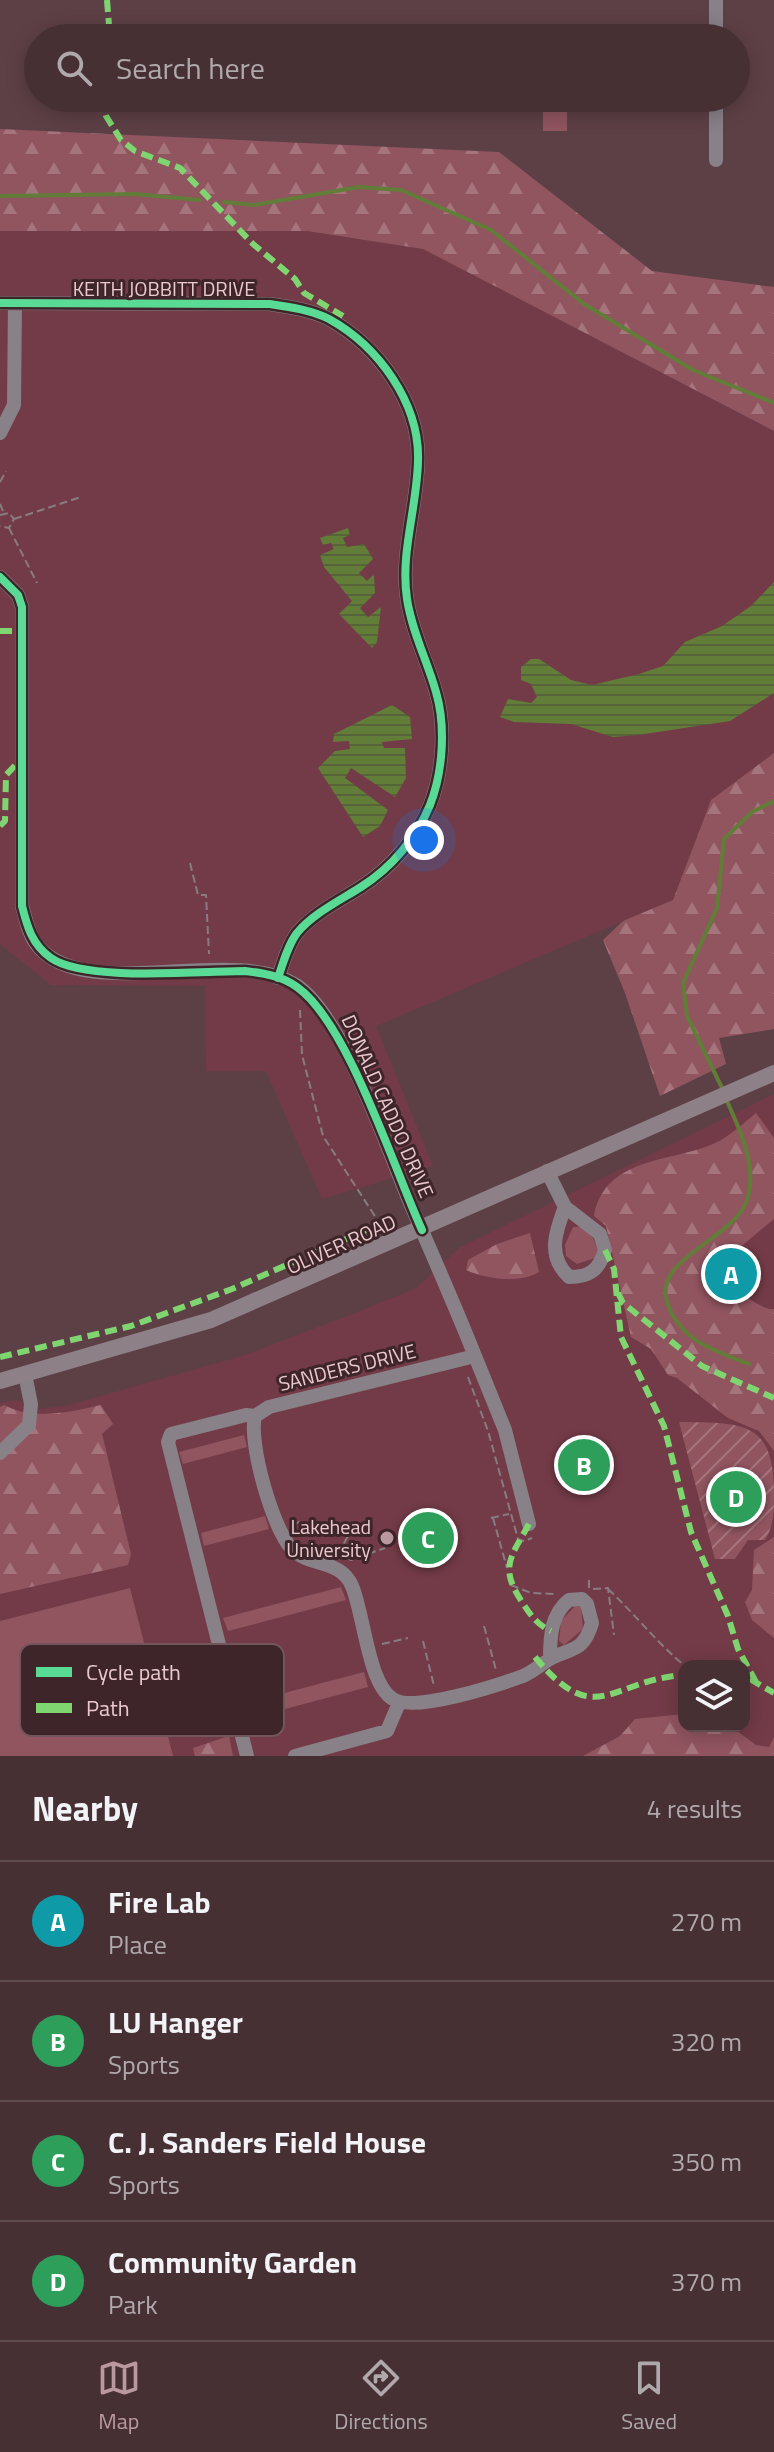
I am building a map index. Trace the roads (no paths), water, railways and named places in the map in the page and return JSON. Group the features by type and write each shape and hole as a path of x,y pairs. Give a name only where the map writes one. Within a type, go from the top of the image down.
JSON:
{"main road":[{"name":"OLIVER ROAD","path":"0,1381 211,1320 774,1073"}],"street":[{"path":"716,0 716,24"},
{"path":"716,112 716,160"},
{"path":"0,433 14,405 7,303"},
{"name":"KEITH JOBBITT DRIVE","path":"7,303 270,304 301,309 327,319 361,343 397,383 407,407 419,450 405,566 406,596 412,626 436,692 440,717 438,776 424,817 395,860 372,880 317,914 296,935 278,978"},
{"name":"DONALD CADDO DRIVE","path":"0,577 18,595 22,607 22,906 28,930 37,945 51,958 85,970 245,971 295,985 328,1018 422,1230"},
{"path":"547,1171 565,1207 600,1234 605,1250 595,1272 583,1277 569,1277 555,1256 554,1243 565,1207"},
{"path":"422,1230 505,1430 532,1529"},
{"name":"SANDERS DRIVE","path":"219,1644 168,1442 171,1434 246,1415 255,1416 269,1407 475,1356"},
{"path":"0,1453 29,1425 31,1404 25,1374"},
{"path":"255,1416 252,1434 259,1465 285,1541 300,1555 334,1559 351,1582 380,1686 399,1703 421,1703 523,1676 550,1658"},
{"path":"295,1756 387,1731 399,1703"},
{"name":"SANDERS DRIVE","path":"242,1736 247,1756"}],"waterway":[{"path":"224,202 254,205 359,187 401,190 491,230 584,304 693,370 774,403"},
{"path":"0,196 134,194 200,200"},
{"path":"724,1092 687,1016 683,983 717,908 724,839 752,812 774,801"},
{"path":"727,1101 749,1162 747,1200 726,1227 681,1262 671,1275 666,1289 668,1305 682,1328 701,1344 749,1364"}],"place":[{"name":"Fire Lab","path":"731,1274"},
{"name":"LU Hanger","path":"584,1465"},
{"name":"Community Garden","path":"736,1497"},
{"name":"Lakehead University","path":"387,1538"},
{"name":"C. J. Sanders Field House","path":"428,1538"}]}
